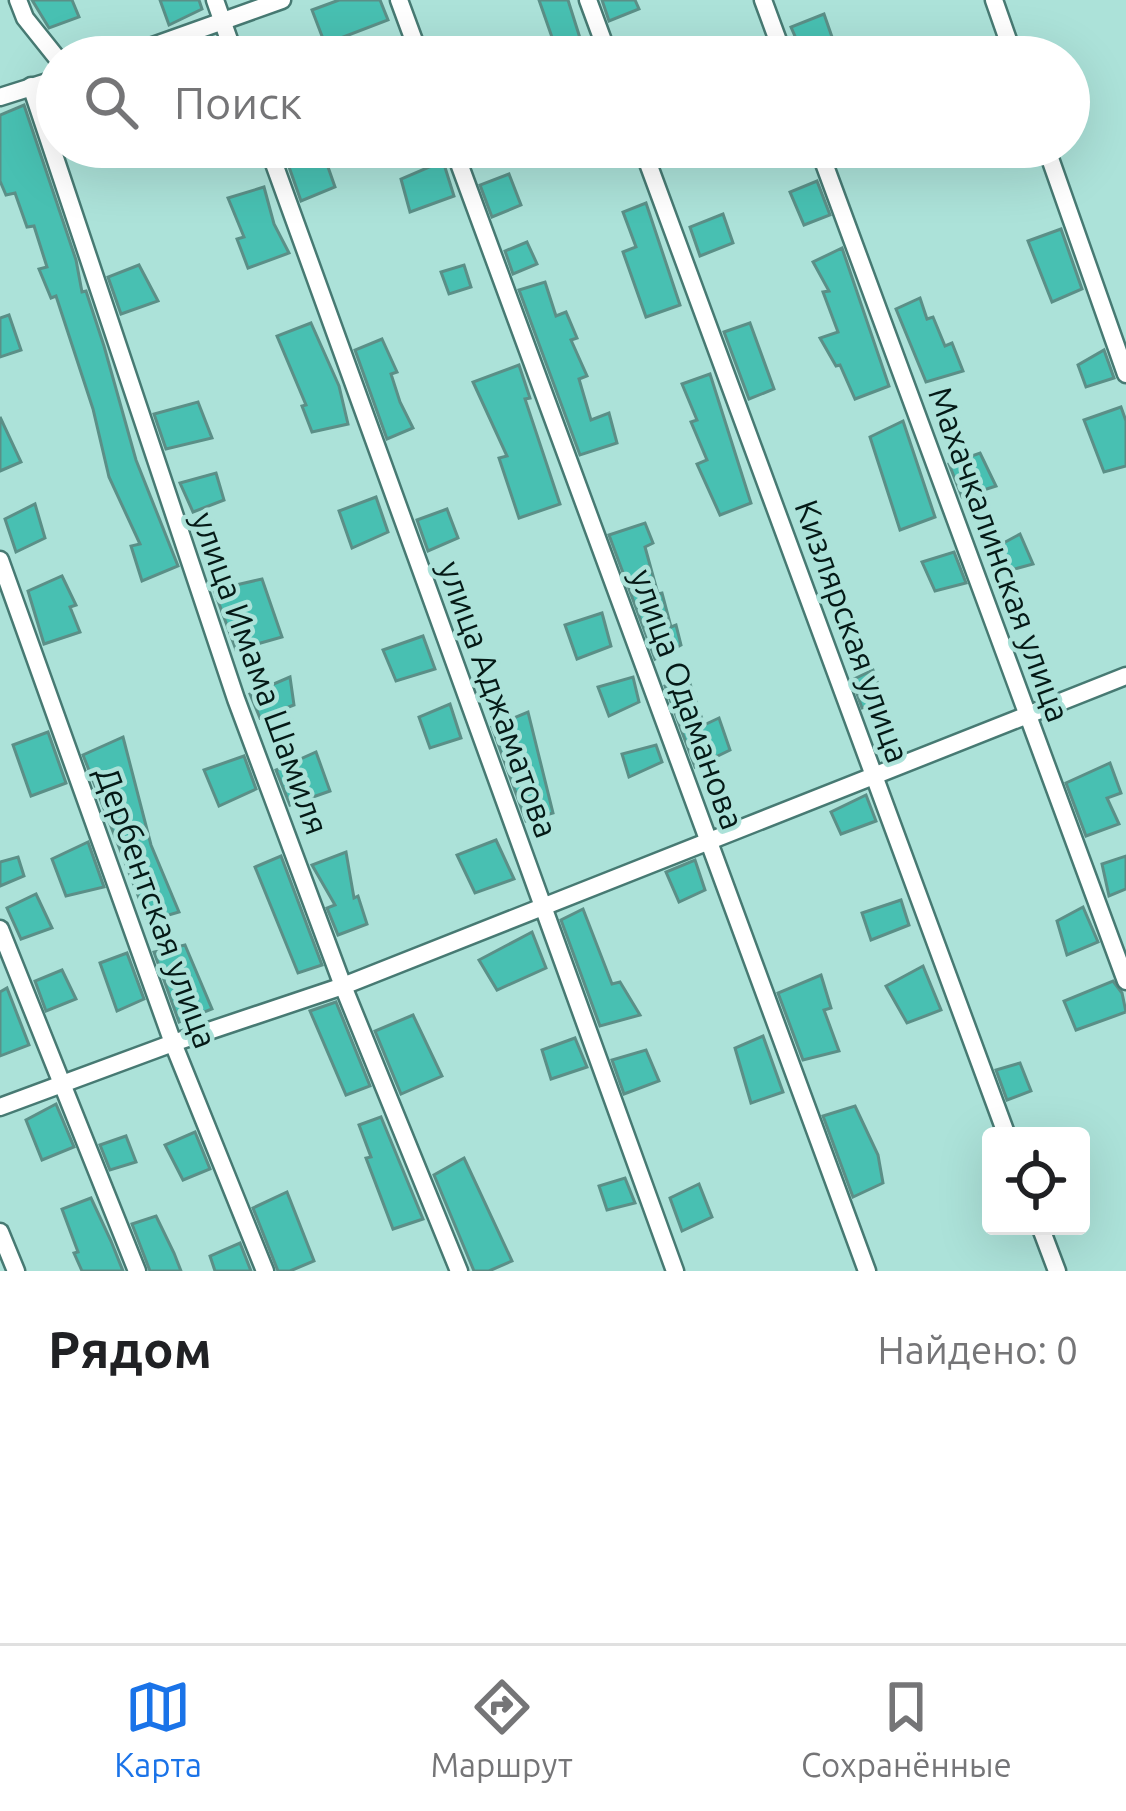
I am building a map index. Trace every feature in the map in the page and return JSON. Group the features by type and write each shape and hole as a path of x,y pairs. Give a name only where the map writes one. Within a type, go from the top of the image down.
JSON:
{"street":[{"path":"19,0 25,18 39,36"},
{"path":"215,0 228,36"},
{"path":"183,36 282,0"},
{"path":"399,0 412,36"},
{"path":"588,0 601,36"},
{"path":"763,0 776,36"},
{"path":"994,0 1007,36"},
{"path":"0,97 36,85"},
{"name":"улица Имама Шамиля","path":"31,86 36,101"},
{"name":"улица Имама Шамиля","path":"58,168 236,699 343,986 459,1271"},
{"name":"улица Аджаматова","path":"276,168 675,1271"},
{"name":"улица Одаманова","path":"461,168 867,1271"},
{"name":"Кизлярская улица","path":"650,168 1004,1127"},
{"name":"Махачкалинская улица","path":"826,168 1126,981"},
{"path":"1053,168 1126,374"},
{"name":"Дербентская улица","path":"0,560 173,1043 265,1271"},
{"path":"0,1107 343,986 1126,676"},
{"path":"0,928 137,1271"},
{"path":"0,1232 16,1271"},
{"path":"1043,1235 1057,1271"}],"building":[{"path":"32,0 72,0 79,17 49,28"},
{"path":"160,0 199,0 202,9 169,25"},
{"path":"339,0 380,0 388,20 346,36 322,36 312,10"},
{"path":"539,0 568,0 579,36 552,36"},
{"path":"602,0 635,0 639,9 609,21"},
{"path":"824,14 832,36 795,36 791,27"},
{"path":"24,105 36,141 36,168 45,168 136,460 178,566 142,581 131,546 140,544 109,477 93,409 56,296 51,298 39,269 47,267 34,226 27,227 15,193 6,195 0,181 0,115"},
{"path":"289,168 328,168 335,187 301,201"},
{"path":"427,168 445,168 454,196 410,212 401,179"},
{"path":"509,174 521,205 492,217 480,185"},
{"path":"817,181 830,215 804,225 790,192"},
{"path":"264,187 274,224 289,253 248,268 237,239 244,237 228,198"},
{"path":"646,203 680,305 646,317 623,252 636,247 623,212"},
{"path":"723,214 733,243 700,256 690,227"},
{"path":"1061,229 1082,289 1052,302 1028,241"},
{"path":"527,242 537,264 513,274 505,251"},
{"path":"842,248 889,386 855,399 840,365 836,366 820,338 838,332 823,292 829,291 813,262"},
{"path":"139,265 158,301 121,314 108,277"},
{"path":"464,265 471,287 449,294 441,272"},
{"path":"545,282 556,316 566,312 577,338 571,340 587,376 579,379 591,420 609,413 617,443 580,455 519,290"},
{"path":"920,298 945,346 952,343 963,371 926,382 896,309"},
{"path":"9,315 21,350 0,357 0,318"},
{"path":"311,323 339,386 348,424 312,432 302,406 306,405 277,336"},
{"path":"750,323 774,389 749,399 724,332"},
{"path":"382,339 397,372 391,374 400,402 413,428 387,439 355,350"},
{"path":"1104,350 1114,378 1086,387 1078,365"},
{"path":"519,365 530,398 525,399 560,504 519,518 499,458 507,456 473,382"},
{"path":"710,374 751,503 720,515 697,464 707,460 682,384"},
{"path":"198,402 212,438 166,449 154,414"},
{"path":"1121,407 1126,421 1126,466 1104,472 1084,420"},
{"path":"0,417 21,462 0,471"},
{"path":"903,421 935,517 900,530 870,437"},
{"path":"980,453 996,486 962,497 949,464"},
{"path":"216,473 224,500 193,512 180,483"},
{"path":"376,497 388,532 352,548 339,511"},
{"path":"35,504 45,538 16,552 5,519"},
{"path":"447,509 458,538 428,551 417,520"},
{"path":"645,523 653,543 645,547 658,594 662,593 681,645 655,659 609,535"},
{"path":"1020,534 1033,564 996,574 987,552"},
{"path":"954,552 966,583 935,591 922,562"},
{"path":"62,576 76,605 70,607 80,632 44,644 28,591"},
{"path":"262,579 282,637 236,650 214,590"},
{"path":"602,613 611,646 577,659 565,625"},
{"path":"423,636 435,669 396,681 383,650"},
{"path":"873,670 884,702 862,708 852,680"},
{"path":"290,677 294,705 260,718 250,694"},
{"path":"633,677 639,702 609,716 598,687"},
{"path":"688,678 704,725 719,718 730,750 695,767 665,686"},
{"path":"450,704 461,738 430,748 419,717"},
{"path":"528,712 553,813 526,821 492,727"},
{"path":"48,732 66,783 31,796 13,745"},
{"path":"123,737 151,845 179,912 148,921 83,755"},
{"path":"656,745 662,762 629,777 622,754"},
{"path":"316,752 330,791 290,805 276,770"},
{"path":"244,756 256,789 219,806 204,770"},
{"path":"1110,763 1121,793 1107,798 1119,824 1086,836 1066,783"},
{"path":"866,795 876,821 841,834 831,812"},
{"path":"496,840 514,879 475,893 457,855"},
{"path":"88,842 104,887 66,896 52,859"},
{"path":"346,852 354,898 358,896 367,924 338,935 327,908 335,905 312,865"},
{"path":"281,856 322,965 298,973 255,867"},
{"path":"1126,856 1126,889 1109,896 1102,864"},
{"path":"18,857 24,876 0,886 0,862"},
{"path":"695,860 705,890 679,902 666,872"},
{"path":"36,894 52,928 21,939 7,908"},
{"path":"901,900 909,925 871,940 862,913"},
{"path":"1083,907 1098,942 1067,955 1057,921"},
{"path":"583,909 612,984 620,982 640,1015 600,1026 561,920"},
{"path":"532,932 546,968 497,990 479,960"},
{"path":"185,945 212,1009 179,1022 154,952"},
{"path":"127,953 144,999 117,1011 100,963"},
{"path":"923,966 941,1010 907,1023 886,986"},
{"path":"62,970 76,999 46,1011 35,981"},
{"path":"821,975 831,1008 824,1010 839,1051 803,1060 778,993"},
{"path":"1113,981 1122,993 1126,1012 1076,1030 1064,1001"},
{"path":"7,988 29,1045 0,1056 0,992"},
{"path":"336,1002 370,1086 346,1095 310,1011"},
{"path":"413,1015 442,1076 401,1094 375,1031"},
{"path":"763,1036 783,1092 751,1103 735,1048"},
{"path":"575,1038 587,1067 551,1079 542,1050"},
{"path":"646,1050 659,1081 624,1094 612,1060"},
{"path":"1020,1063 1031,1091 1007,1100 996,1070"},
{"path":"56,1104 74,1147 42,1160 26,1120"},
{"path":"855,1106 878,1155 883,1183 853,1197 823,1116"},
{"path":"381,1117 423,1219 393,1229 366,1158 371,1157 359,1125"},
{"path":"195,1132 210,1169 183,1180 165,1145"},
{"path":"126,1136 136,1162 110,1170 100,1145"},
{"path":"464,1158 512,1261 489,1271 474,1271 434,1175"},
{"path":"625,1178 635,1203 607,1210 599,1186"},
{"path":"699,1184 712,1217 682,1231 670,1198"},
{"path":"287,1192 314,1261 278,1271 253,1208"},
{"path":"91,1198 123,1271 82,1271 74,1253 78,1252 62,1209"},
{"path":"156,1216 181,1271 150,1271 132,1224"},
{"path":"240,1243 251,1271 215,1271 210,1256"}]}
